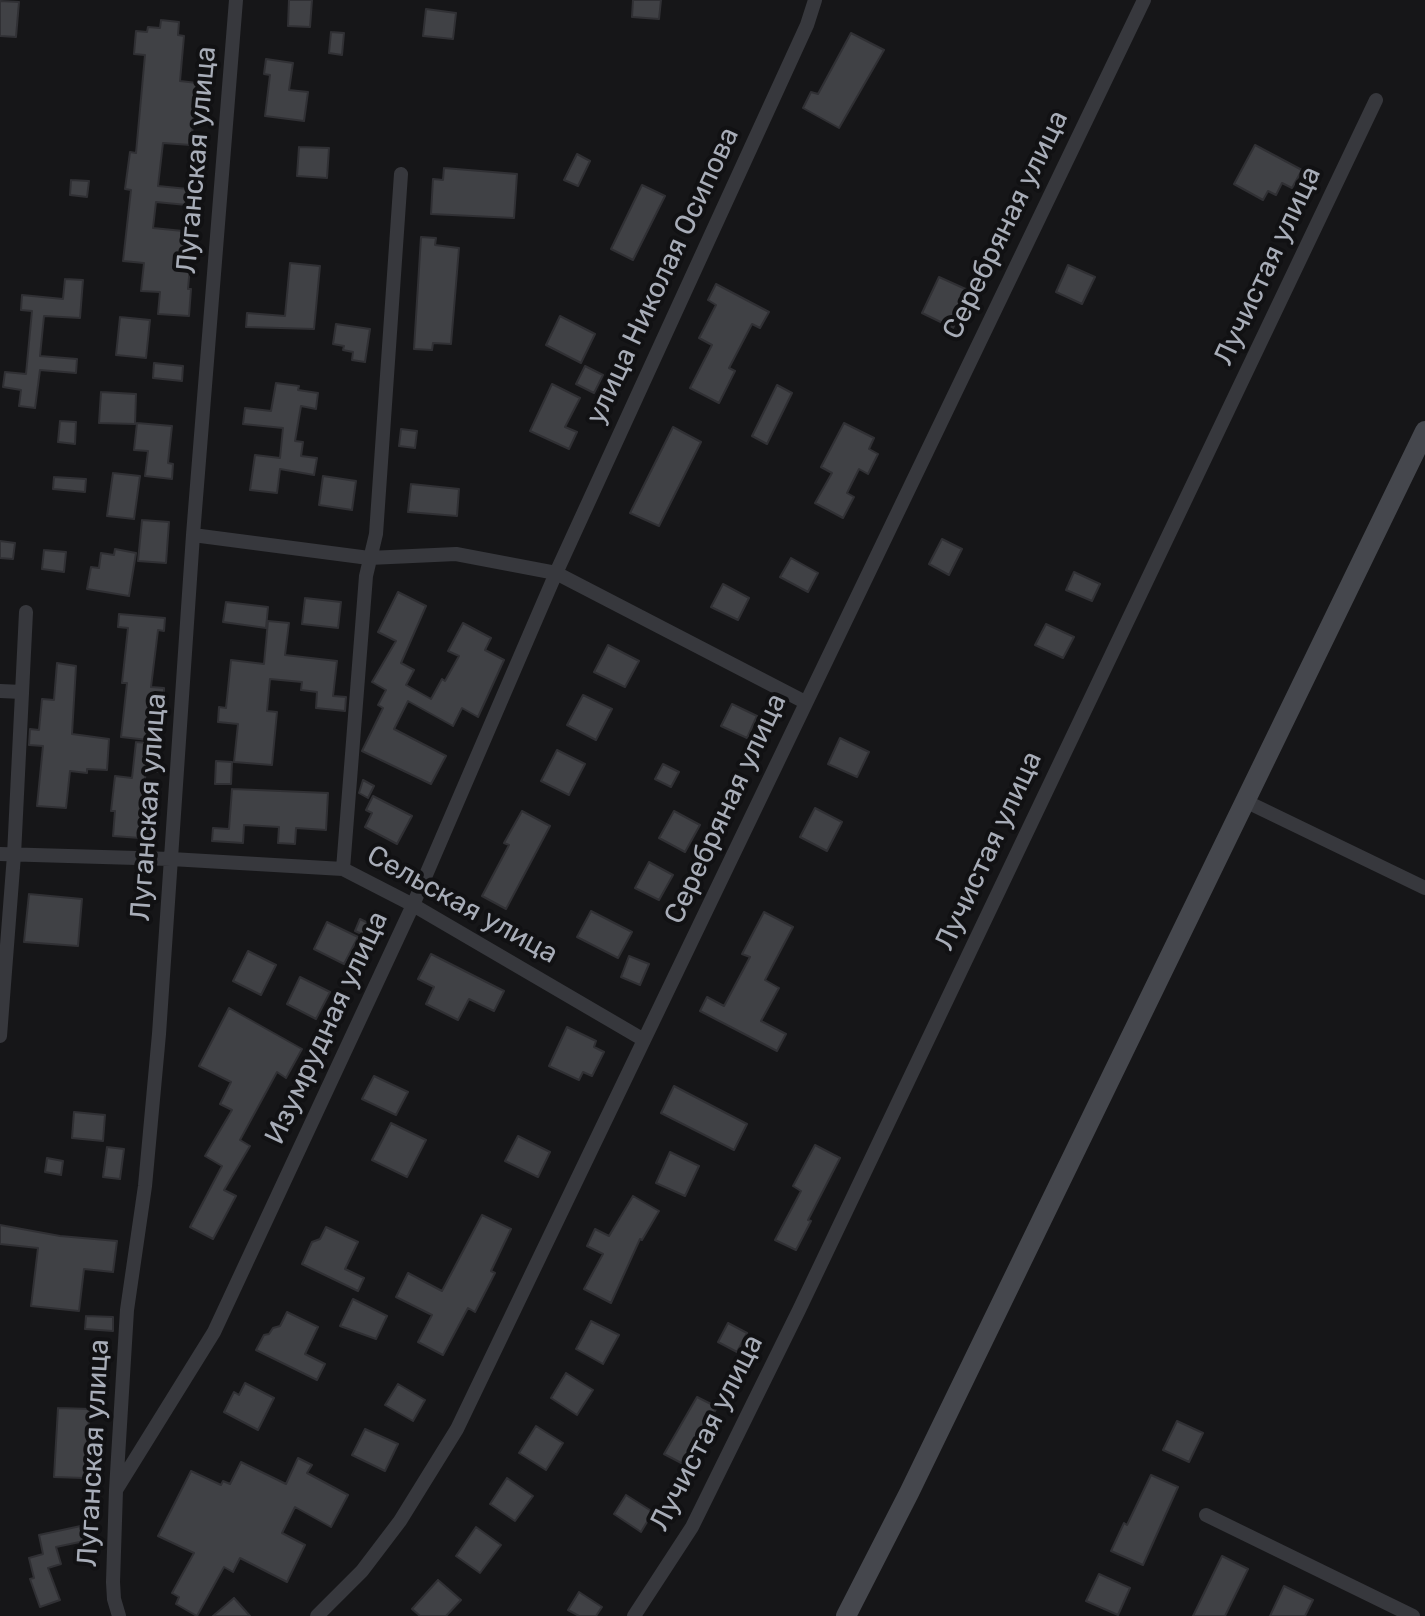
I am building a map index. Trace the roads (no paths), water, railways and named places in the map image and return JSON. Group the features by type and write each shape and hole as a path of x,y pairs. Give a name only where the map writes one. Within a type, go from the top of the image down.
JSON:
{"main road":[{"path":"846,1616 916,1479 1425,431"}],"street":[{"name":"Луганская улица","path":"119,1616 113,1591 127,1310 145,1186 159,1034 193,535 236,0"},
{"name":"улица Николая Осипова","path":"556,573 807,25 815,0"},
{"name":"Серебряная улица","path":"317,1616 362,1571 400,1521 457,1429 1144,0"},
{"name":"Лучистая улица","path":"634,1616 692,1527 793,1323 1376,100"},
{"path":"343,869 369,558 376,534 401,174"},
{"path":"193,535 369,558 456,554 556,573 805,702"},
{"name":"Изумрудная улица","path":"116,1490 214,1332 413,905 556,573"},
{"path":"0,1036 7,855 26,612"},
{"path":"0,691 22,692"},
{"path":"1245,801 1425,888"},
{"name":"Сельская улица","path":"7,855 171,859 343,869 413,905 644,1040"},
{"path":"1206,1515 1413,1616"}]}
